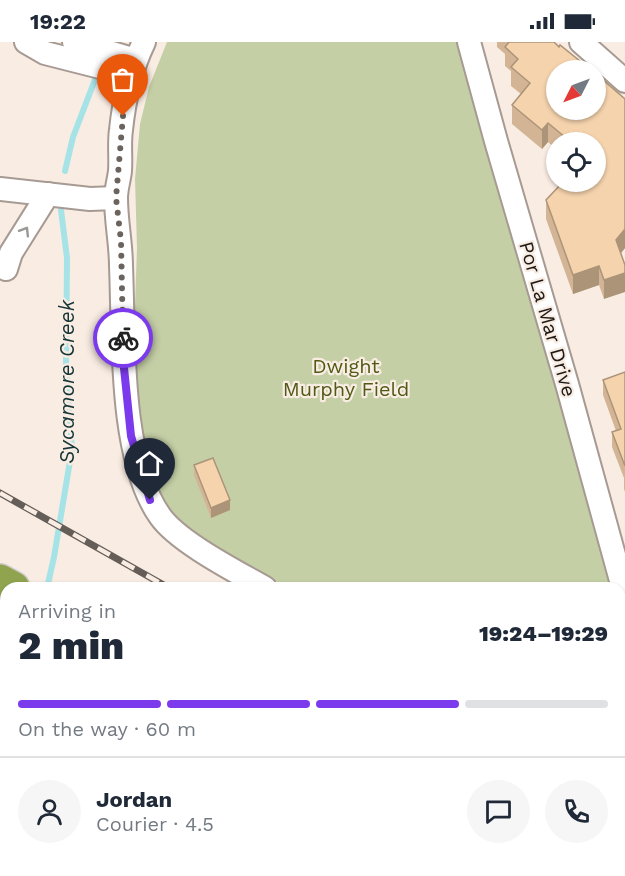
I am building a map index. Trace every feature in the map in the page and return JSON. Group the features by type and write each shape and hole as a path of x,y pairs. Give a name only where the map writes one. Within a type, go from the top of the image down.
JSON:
{"street":[{"path":"26,42 45,53 90,64 137,60"},
{"path":"74,42 137,60"},
{"name":"Por La Mar Drive","path":"470,42 621,582"},
{"path":"581,42 625,81"},
{"path":"137,60 120,131 120,169 116,198 121,241 124,368 131,436 150,500 161,518 178,534 255,582"},
{"path":"0,189 90,199 116,198"},
{"path":"6,269 11,253 48,194"}],"green space":[{"name":"Dwight Murphy Field","path":"167,42 462,42 621,582 277,582 185,528 162,499 149,463 141,434 135,384 137,248 135,179 140,124 149,87"}],"building":[{"path":"509,42 554,42 579,60 546,60 546,120 606,120 606,83 625,99 625,229 616,240 625,265 625,273 604,280 599,266 573,275 546,200 554,192 606,192 606,132 559,132 548,123 542,130 512,105 530,83 511,67 518,59 505,47"},
{"path":"625,372 625,466 612,432 621,429 603,380"},
{"path":"213,458 230,500 211,508 194,465"}],"waterway":[{"name":"Sycamore Creek","path":"65,171 73,137 96,77"},
{"name":"Sycamore Creek","path":"48,582 72,449 66,365 67,258 61,210"}],"railway":[{"path":"0,493 158,582"}],"way so far":[{"path":"123,116 116,198 121,241 123,338"}],"route":[{"path":"123,338 131,436 150,500"}]}
